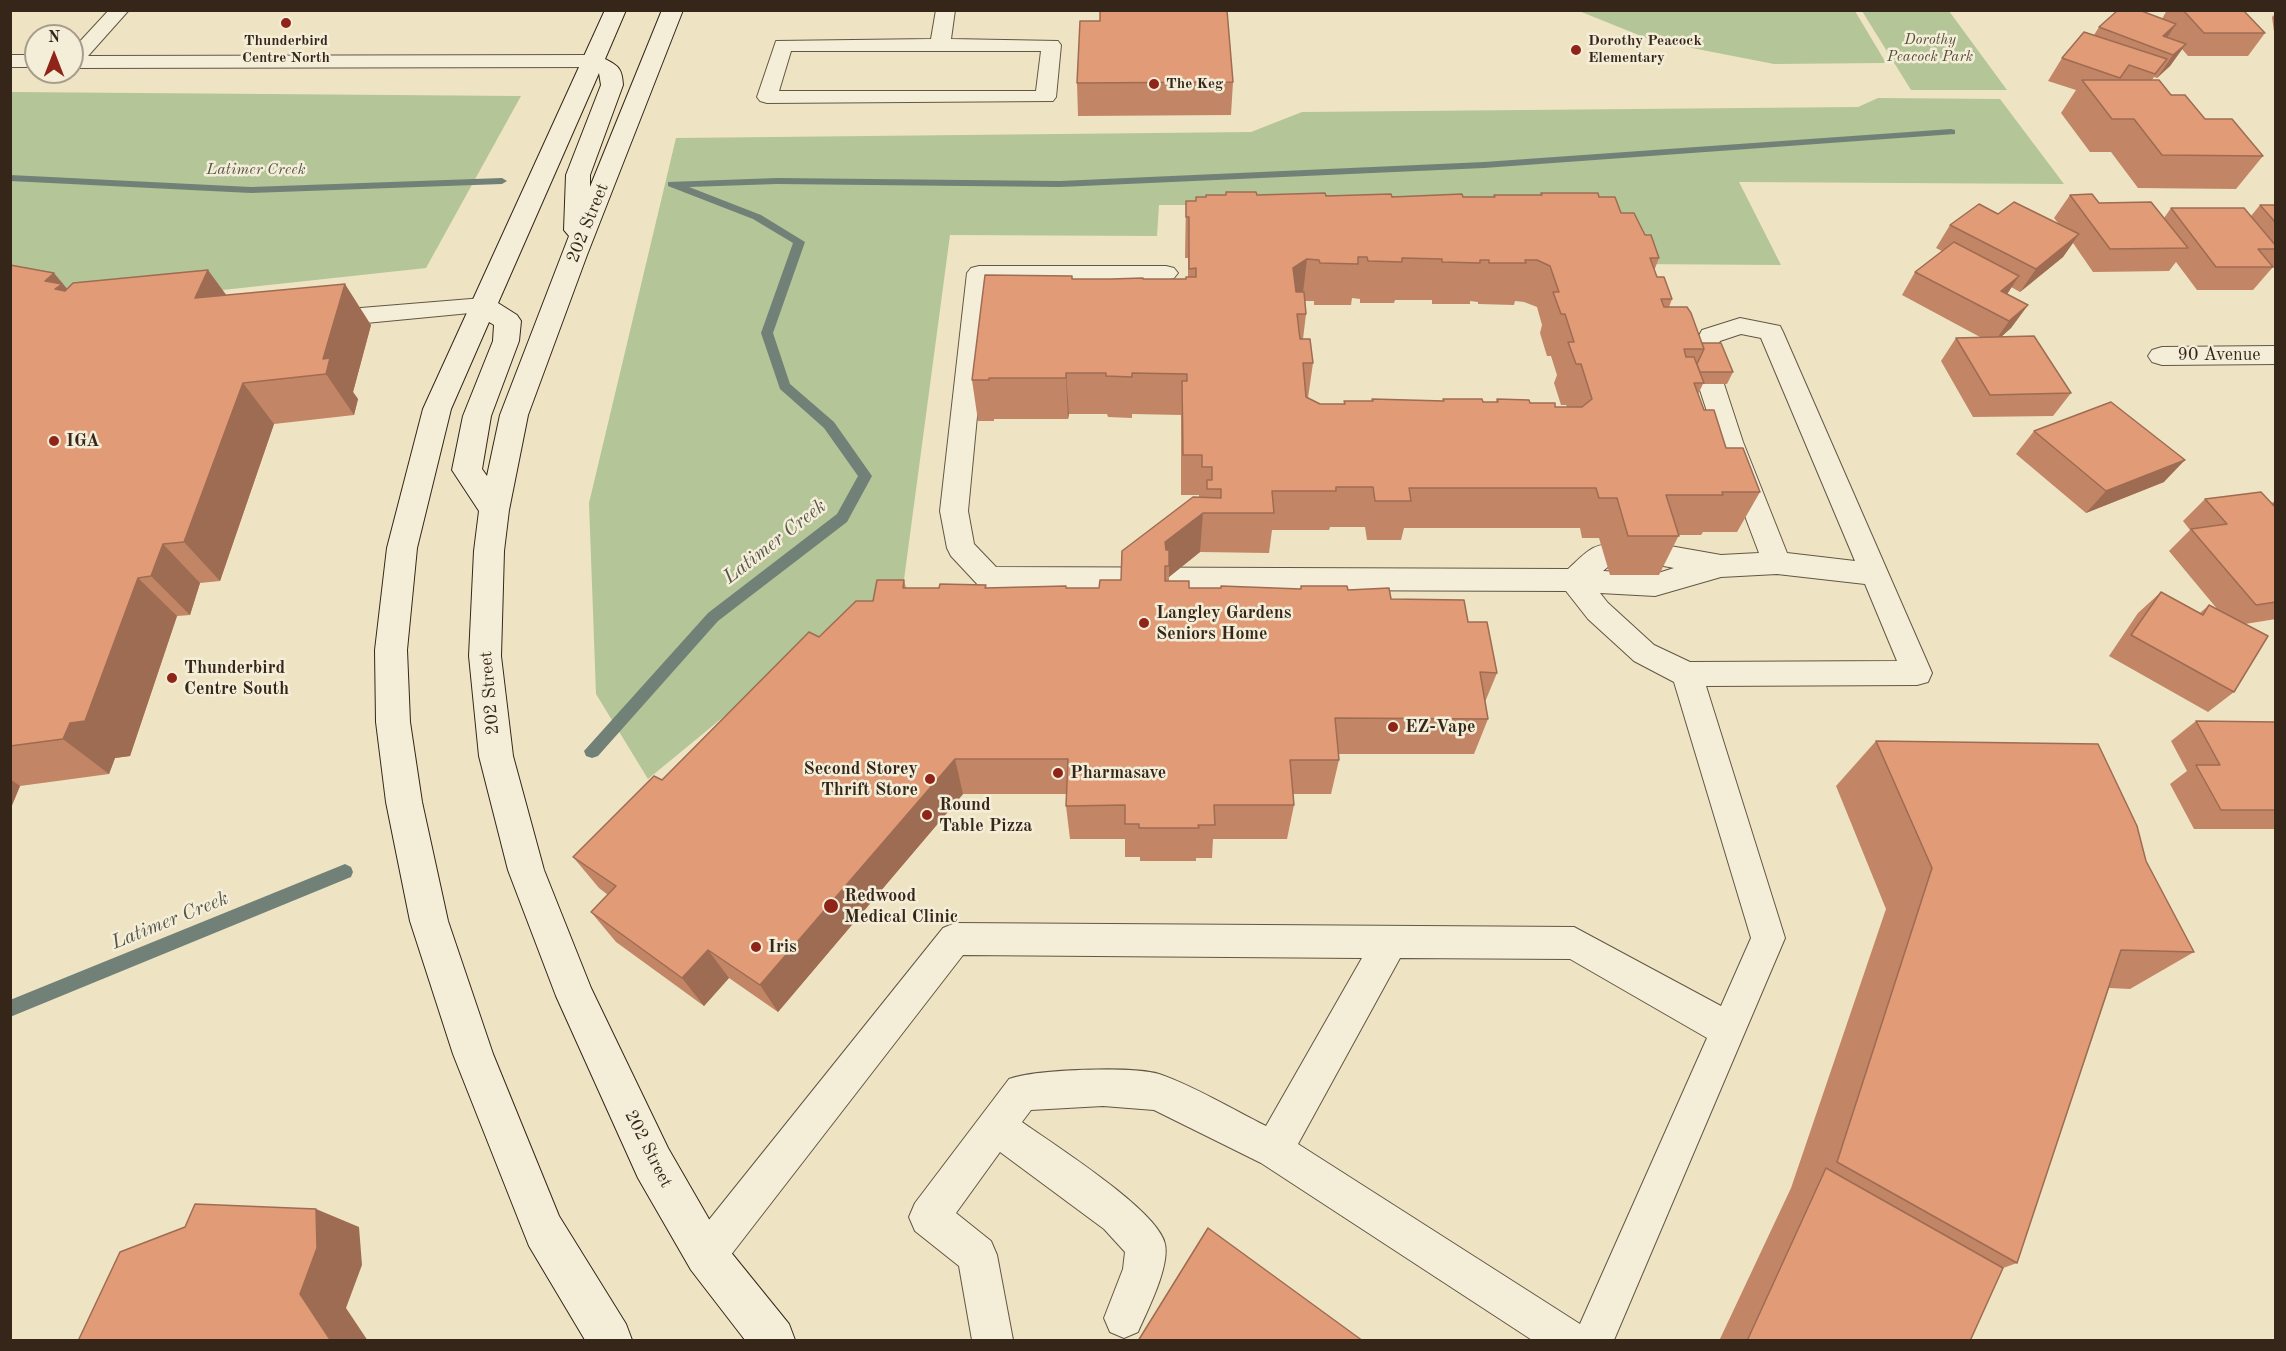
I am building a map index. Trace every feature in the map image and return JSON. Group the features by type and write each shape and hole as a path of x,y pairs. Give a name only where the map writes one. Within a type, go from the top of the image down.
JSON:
{"main road":[{"path":"610,1341 544,1231 473,1054 429,921 404,802 393,722 391,650 402,548 437,409 616,10"},
{"name":"202 Street","path":"673,10 574,255 514,415 494,510 489,551 485,656 496,756 526,870 575,996 652,1163 706,1255 773,1341"},
{"path":"574,255 578,175 612,85 611,71 593,61"},
{"path":"483,306 508,321 506,341 477,416 467,470 494,510"},
{"name":"90 Avenue","path":"2162,356 2276,355"}],"lane":[{"path":"84,49 120,10"},
{"path":"940,45 946,10"},
{"path":"783,45 940,45 1051,45 1046,97 767,97 783,45"},
{"path":"84,62 593,61"},
{"path":"1166,273 979,273 954,511 961,548 989,578 1574,580 1655,585 1721,566 1777,563 1874,574"},
{"path":"302,321 483,306"},
{"path":"1574,580 1598,611 1644,653 1687,674 1917,673 1771,332 1740,326 1711,336 1701,355"},
{"path":"1711,384 1730,442 1777,563"},
{"path":"1574,580 1604,554"},
{"path":"1653,554 1721,566"},
{"path":"1594,1341 1768,938 1687,674"},
{"path":"706,1255 955,939 1574,943 1728,1030"},
{"path":"1274,1150 1390,942"},
{"path":"992,1341 977,1255 929,1216 1022,1092 1103,1088 1156,1092 1274,1150 1568,1341"},
{"path":"996,1126 1119,1215 1146,1245 1143,1269 1124,1318"}],"green space":[{"path":"1579,11 1855,11 1886,63 1774,64 1651,40"},
{"name":"Dorothy Peacock Park","path":"1862,11 1949,11 2007,90 1911,90"},
{"path":"11,92 521,96 426,268 121,301 11,276"},
{"path":"1878,98 2000,99 2064,184 1739,182 1781,265 1633,264 1612,205 1159,205 1157,236 950,235 903,587 795,658 648,779 596,694 589,503 676,138 1251,132 1302,112 1858,107"}],"building":[{"name":"The Keg","path":"1100,10 1227,10 1233,82 1077,83 1080,21 1100,21"},
{"path":"2118,10 2139,10 2176,24 2163,36 2186,44 2173,55 2099,27"},
{"path":"2183,10 2243,10 2265,33 2204,33"},
{"path":"2084,32 2167,59 2155,74 2129,65 2120,78 2062,58"},
{"path":"2082,80 2159,80 2171,95 2185,95 2205,119 2232,119 2263,156 2162,155 2134,119 2112,119"},
{"name":"Langley Gardens Seniors Home","path":"1226,192 1256,192 1257,195 1325,193 1326,196 1391,194 1392,197 1462,194 1463,197 1495,197 1494,195 1598,193 1599,197 1615,197 1621,213 1634,213 1645,235 1651,235 1659,258 1650,258 1657,277 1664,277 1672,299 1661,299 1664,307 1687,307 1691,313 1704,349 1684,349 1686,357 1694,357 1704,383 1694,383 1704,410 1714,410 1726,448 1743,448 1760,492 1722,492 1723,495 1666,495 1679,536 1628,536 1617,498 1599,498 1596,488 1409,488 1411,501 1375,501 1373,487 1336,487 1336,491 1272,491 1274,513 1203,513 1165,542 1166,550 1169,550 1169,566 1165,566 1165,581 1189,581 1189,588 1221,588 1221,586 1301,589 1301,586 1347,586 1348,590 1389,588 1391,599 1464,600 1468,622 1487,622 1497,673 1480,672 1488,719 1335,718 1339,760 1290,760 1294,805 1214,805 1215,825 1198,825 1199,828 1139,828 1139,824 1125,824 1125,805 1066,806 1068,759 955,759 760,985 708,950 682,978 591,912 616,886 573,857 654,776 662,780 809,632 819,637 856,601 873,601 877,580 904,580 903,588 939,588 940,584 986,585 985,588 1066,586 1066,588 1099,588 1100,580 1121,580 1122,551 1193,497 1221,498 1221,489 1207,489 1207,480 1212,480 1212,467 1202,467 1202,455 1183,455 1182,381 1187,381 1187,374 1132,373 1132,377 1106,376 1106,373 1066,373 1066,378 972,380 985,275 1072,276 1072,279 1186,279 1186,277 1196,277 1196,268 1189,269 1189,217 1186,217 1186,201 1196,201 1196,197 1206,197 1206,195 1226,195","holes":["1358,257 1367,257 1368,261 1402,262 1402,258 1480,263 1480,260 1489,260 1489,263 1526,263 1525,260 1537,260 1550,266 1559,292 1553,292 1561,314 1565,314 1574,342 1568,342 1576,364 1581,364 1592,399 1582,407 1555,407 1555,403 1497,399 1498,402 1483,402 1482,399 1443,399 1444,401 1372,399 1373,401 1344,401 1345,404 1320,404 1306,397 1303,363 1313,363 1310,339 1300,339 1297,314 1306,314 1304,292 1296,292 1293,268 1307,259 1319,260 1320,263 1358,264"]},
{"path":"2092,194 2099,203 2151,202 2188,248 2110,249 2070,195"},
{"path":"2014,202 2079,234 2036,269 1950,225 1979,204 1998,214"},
{"path":"2260,205 2276,205 2276,223"},
{"path":"2171,208 2244,208 2276,246 2276,249 2258,249 2273,267 2216,267"},
{"path":"1954,242 2019,276 2001,291 2028,305 2009,321 1915,272"},
{"path":"10,265 54,273 45,281 62,284 55,289 65,291 73,283 208,270 195,298 345,284 323,359 330,358 326,374 243,383 184,542 163,544 151,576 138,578 85,721 70,723 63,739 10,746"},
{"path":"2034,336 2071,393 1990,395 1956,338"},
{"path":"1702,343 1721,343 1733,372 1700,372 1697,364 1704,349"},
{"path":"2111,402 2185,460 2106,491 2034,431"},
{"path":"2261,492 2276,508 2276,602 2256,605 2191,529 2227,524 2205,499"},
{"path":"2161,592 2203,615 2209,605 2268,636 2234,692 2131,635"},
{"path":"2196,721 2276,722 2276,810 2221,810 2196,765 2220,765"},
{"path":"1876,741 2098,744 2137,826 2146,861 2194,952 2121,950 2017,1263 1837,1162 1932,868"},
{"path":"1826,1168 2003,1268 1970,1341 1747,1341"},
{"path":"195,1204 316,1209 317,1248 300,1294 331,1341 78,1341 120,1252 185,1227"},
{"path":"1208,1228 1363,1341 1138,1341"}],"waterway":[{"path":"672,184 777,181 1060,184 1484,165 1951,132"},
{"name":"Latimer Creek","path":"10,178 251,190 502,181"},
{"name":"Latimer Creek","path":"592,751 713,617 842,518 865,476 829,425 784,386 767,333 799,242 757,217 680,187"},
{"name":"Latimer Creek","path":"10,1009 345,872"}],"place":[{"name":"Thunderbird Centre North","path":"286,23"},
{"name":"Dorothy Peacock Elementary","path":"1576,50"},
{"name":"The Keg","path":"1154,84"},
{"name":"IGA","path":"54,441"},
{"name":"Langley Gardens Seniors Home","path":"1144,623"},
{"name":"Thunderbird Centre South","path":"172,678"},
{"name":"EZ-Vape","path":"1393,727"},
{"name":"Pharmasave","path":"1058,773"},
{"name":"Second Storey Thrift Store","path":"930,779"},
{"name":"Round Table Pizza","path":"927,815"},
{"name":"Redwood Medical Clinic","path":"831,906"},
{"name":"Iris","path":"756,947"}]}
